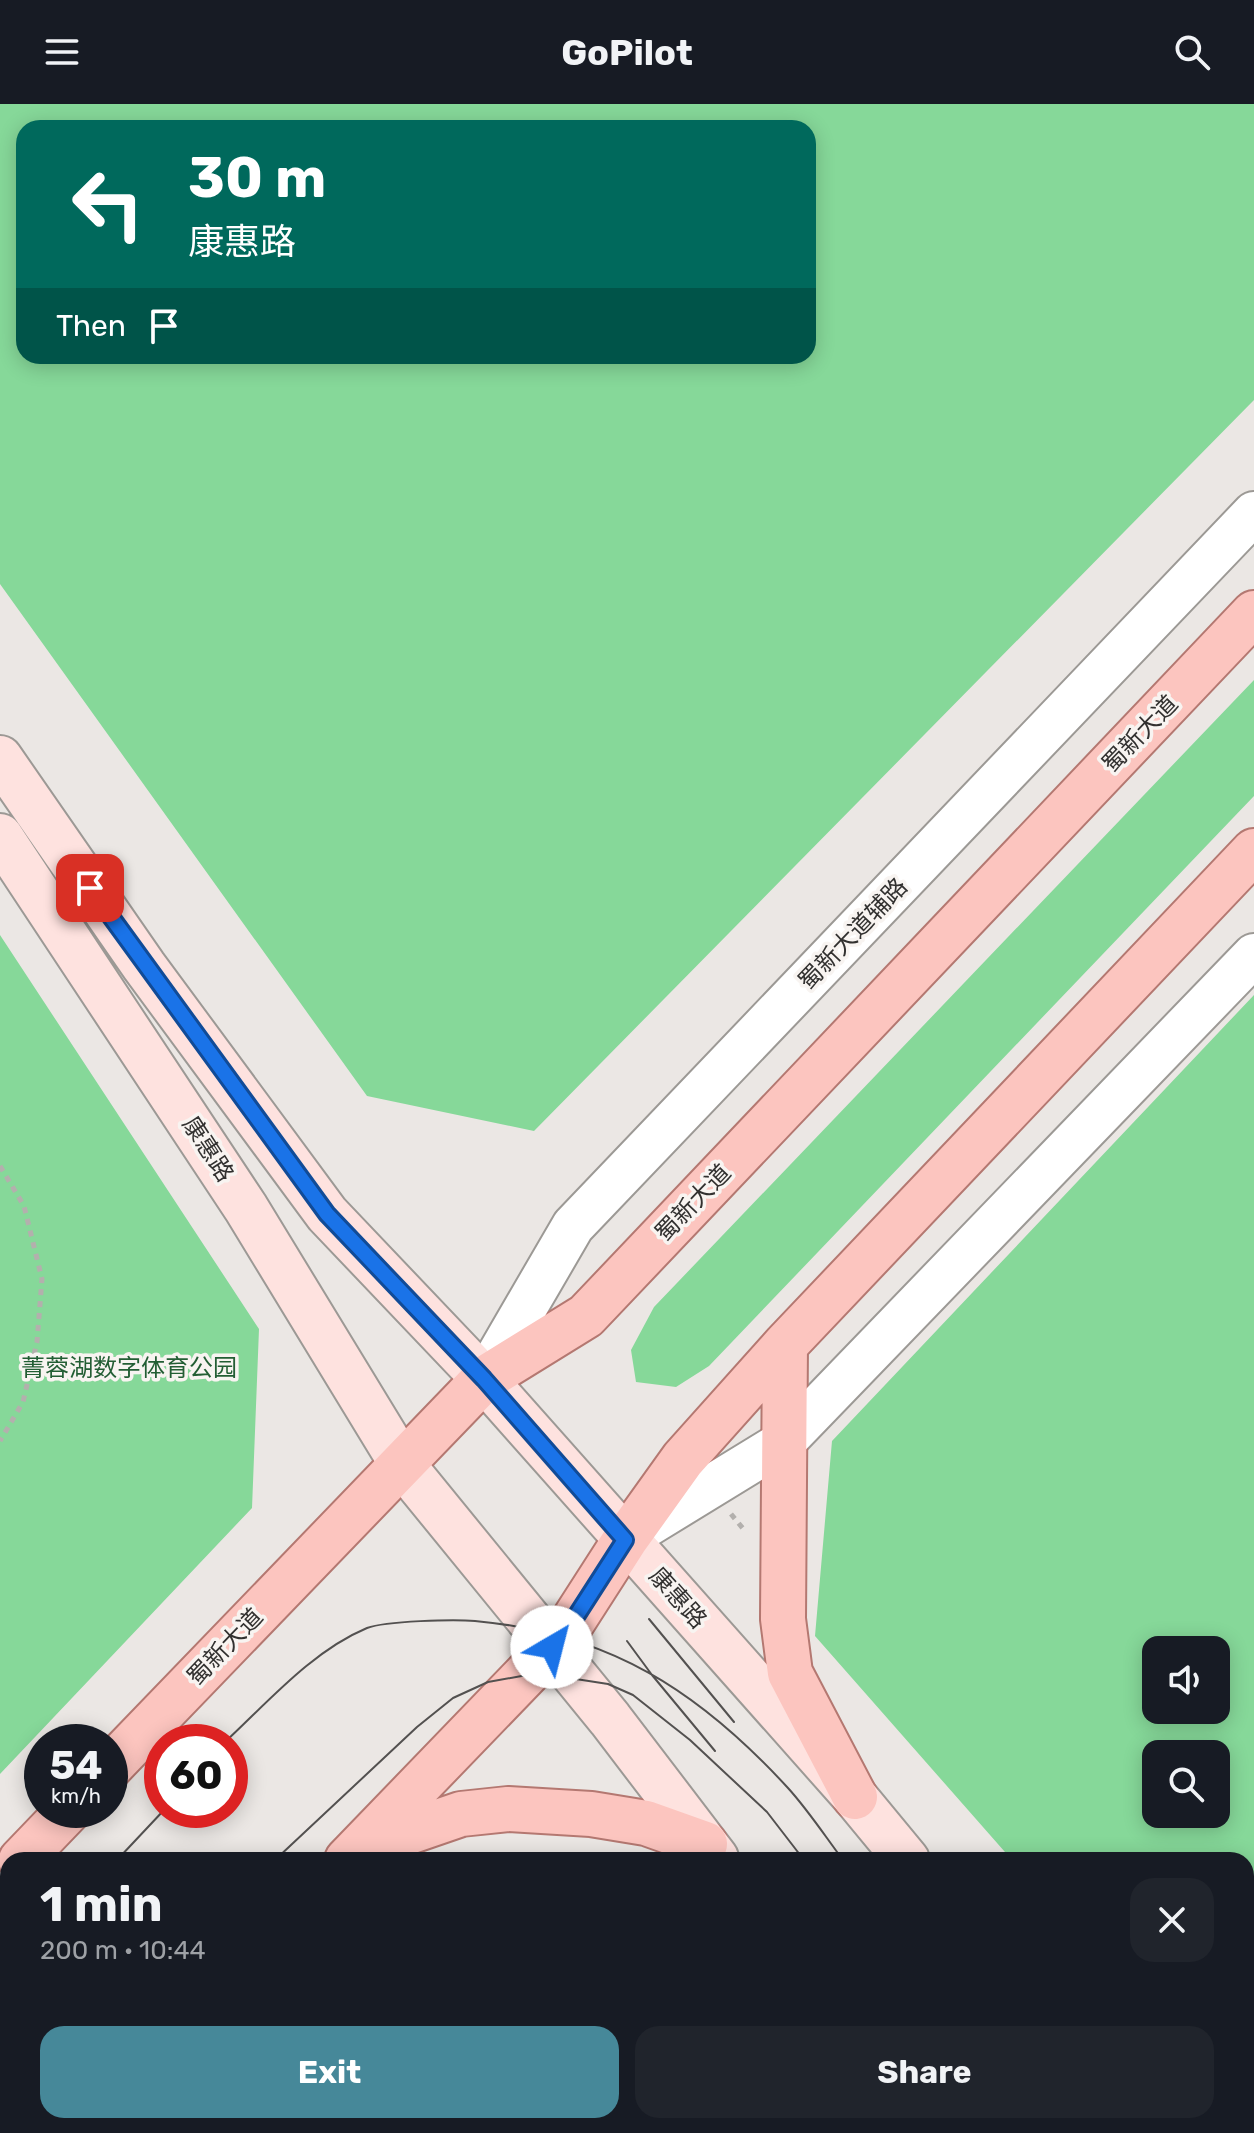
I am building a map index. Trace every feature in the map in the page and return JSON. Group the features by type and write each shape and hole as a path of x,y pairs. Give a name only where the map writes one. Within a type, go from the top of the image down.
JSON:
{"main road":[{"name":"蜀新大道","path":"128,1748 484,1379 586,1316 1254,613"},
{"name":"康惠路","path":"0,758 144,966 327,1214 484,1379 900,1852"},
{"name":"康惠路","path":"0,836 246,1208 402,1464 552,1647 711,1852"},
{"path":"355,1852 564,1635 625,1540 683,1459 785,1345 1254,851"},
{"path":"785,1345 783,1619 790,1673 855,1797"},
{"path":"361,1852 461,1814 508,1809 591,1814 646,1823 711,1852"},
{"path":"29,1852 52,1828"}],"street":[{"name":"蜀新大道辅路","path":"484,1379 573,1226 1254,513"},
{"path":"625,1540 785,1441 1254,955"}],"path":[{"path":"0,1166 24,1206 42,1279 37,1342 23,1402 0,1441"}],"green space":[{"path":"0,104 1254,104 1254,400 534,1131 367,1096 0,584"},
{"path":"1254,680 1254,796 709,1366 676,1387 636,1382 631,1350 654,1307"},
{"name":"菁蓉湖数字体育公园","path":"0,935 259,1329 252,1508 47,1724 24,1724 24,1749 0,1774"},
{"path":"1254,995 1254,1852 1005,1852 815,1636 832,1441"}],"tram line":[{"path":"649,1619 734,1722"},
{"path":"243,1724 309,1664 367,1628 404,1622 452,1620 523,1628 568,1639 609,1654 685,1696 754,1753 788,1788 837,1852"},
{"path":"627,1641 715,1751"},
{"path":"284,1852 417,1727 453,1698 488,1682 527,1675 550,1675 608,1684 633,1695 690,1740 767,1812 798,1852"},
{"path":"125,1852 147,1828"}],"route":[{"path":"90,888 327,1214 484,1379 625,1540 564,1635 552,1647"}]}
